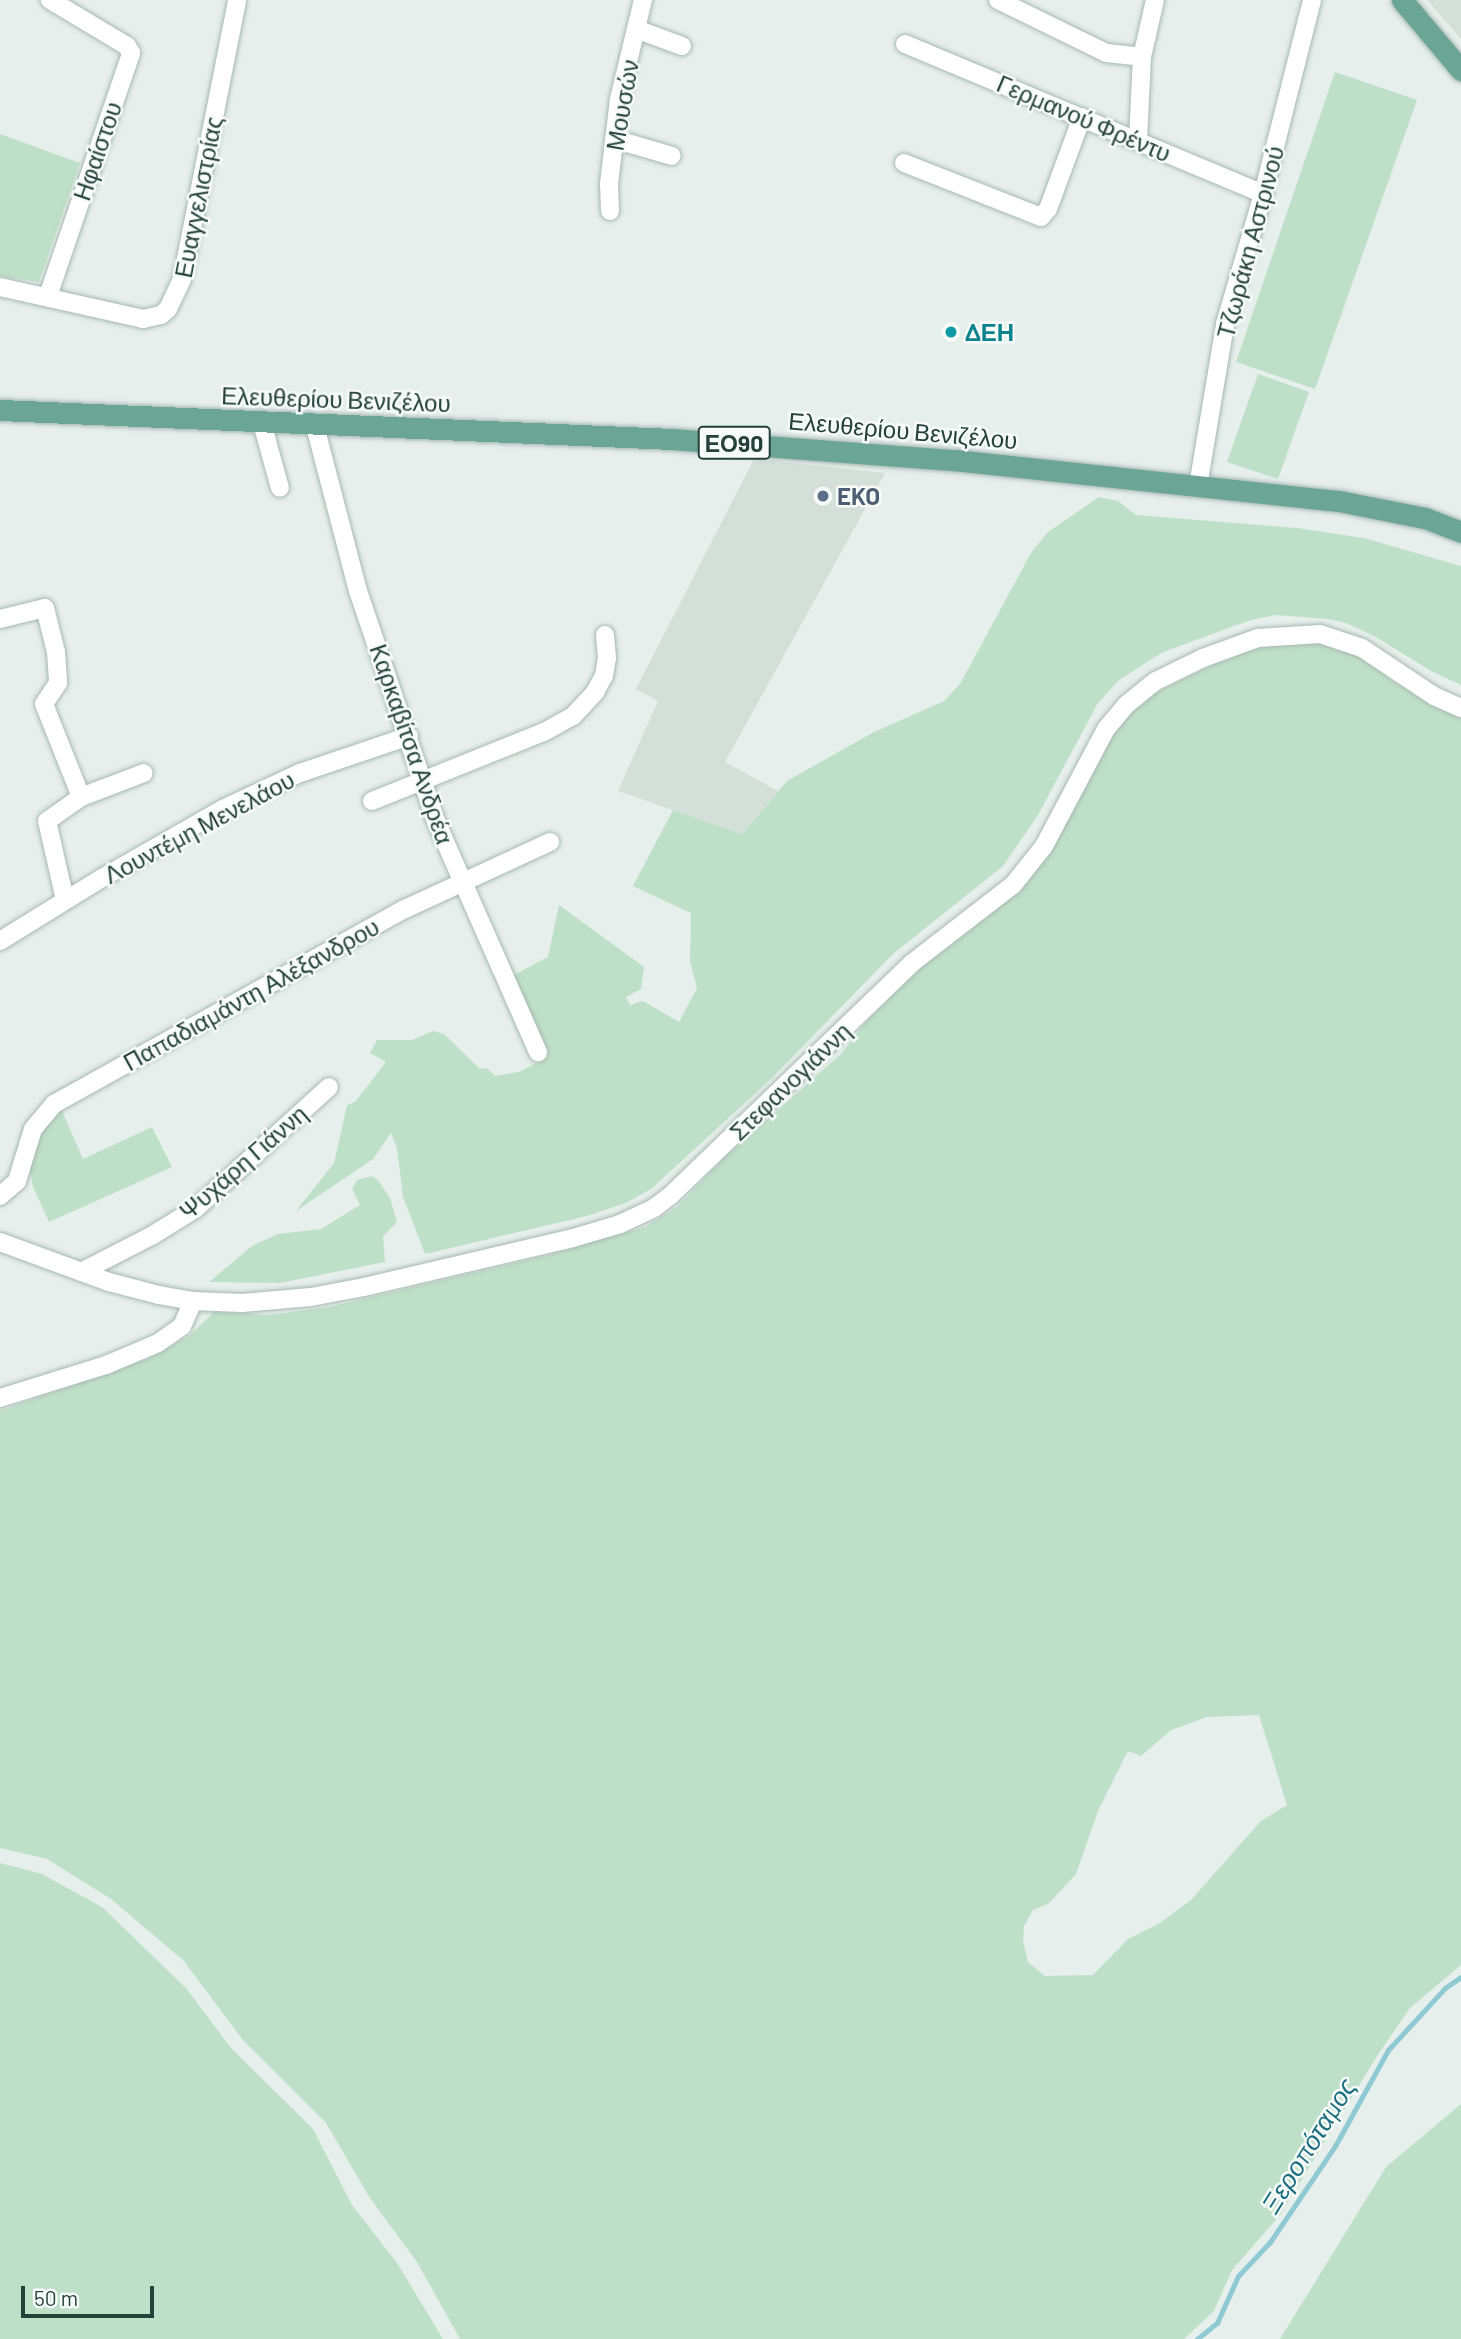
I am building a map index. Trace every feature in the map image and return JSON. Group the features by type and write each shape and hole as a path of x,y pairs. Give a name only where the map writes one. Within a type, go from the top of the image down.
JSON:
{"main road":[{"path":"1402,0 1461,70"},
{"name":"Ελευθερίου Βενιζέλου","path":"0,410 315,426 672,439 954,460 1371,506 1425,518 1461,532"}],"street":[{"name":"Ηφαίστου","path":"48,296 131,53 127,46 50,0"},
{"name":"Ευαγγελιστρίας","path":"48,296 143,319 161,315 174,300 182,279 237,0"},
{"name":"Μουσών","path":"610,211 619,99 643,0"},
{"path":"998,0 1106,53 1143,57"},
{"path":"1138,141 1143,57 1155,0"},
{"name":"Τζωράκη Αστρινού","path":"1198,486 1225,324 1263,194 1312,0"},
{"path":"636,29 682,46"},
{"name":"Γερμανού Φρέντυ","path":"905,44 1263,194"},
{"path":"904,163 1041,217 1048,209 1082,117"},
{"path":"614,139 672,156"},
{"path":"0,287 48,296"},
{"path":"262,423 280,488"},
{"name":"Καρκαβίτσα Ανδρέα","path":"315,426 359,591 423,782 462,882 538,1052"},
{"path":"0,619 45,608 57,652 58,682 44,704 81,797"},
{"name":"Στεφανογιάννη","path":"0,1242 136,1289 193,1301 261,1302 364,1287 599,1231 654,1208 699,1170 906,968 1013,886 1044,846 1088,760 1113,719 1149,685 1176,670 1258,638 1320,634 1362,648 1434,696 1461,708"},
{"path":"372,801 544,732 573,716 595,692 604,676 607,657 605,635"},
{"name":"Λουντέμη Μενελάου","path":"0,941 65,900 223,809 300,773 409,736"},
{"path":"65,900 47,821 81,797 144,773"},
{"name":"Παπαδιαμάντη Αλέξανδρου","path":"0,1196 17,1181 33,1129 54,1104 378,924 550,842"},
{"name":"Ψυχάρη Γιάννη","path":"81,1272 153,1236 195,1209 329,1087"},
{"path":"0,1398 106,1365 158,1343 183,1326 193,1301"}],"shaded area":[{"path":"1427,0 1461,0 1461,39"},
{"path":"754,459 885,473 725,762 778,791 742,834 618,791 658,701 636,689"}],"green space":[{"path":"1335,72 1417,100 1315,389 1236,362"},
{"path":"0,134 80,163 39,282 0,276"},
{"path":"1258,374 1309,392 1278,479 1227,462"},
{"path":"1099,497 1118,501 1136,515 1297,528 1364,538 1461,566 1461,685 1431,671 1374,636 1346,623 1328,619 1275,615 1251,620 1163,652 1119,680 1098,703 1038,815 1003,866 893,954 771,1079 651,1189 626,1203 587,1216 425,1254 403,1197 397,1148 391,1133 373,1159 296,1211 334,1163 347,1105 355,1102 386,1062 370,1053 377,1040 412,1040 433,1031 444,1034 480,1069 487,1068 495,1076 519,1072 548,1057 512,976 548,957 559,905 644,967 641,989 626,997 630,1005 643,1001 679,1022 697,988 690,961 691,913 633,886 673,810 742,834 787,781 872,733 944,701 960,684 1031,553 1048,532"},
{"path":"1302,640 1332,646 1361,658 1397,684 1461,718 1461,1965 1410,2008 1377,2056 1280,2215 1232,2270 1214,2311 1184,2339 460,2339 417,2262 370,2198 326,2123 242,2039 184,1961 111,1899 47,1859 0,1848 0,1411 147,1359 188,1337 215,1311 269,1315 329,1307 549,1255 645,1227 677,1207 724,1158 842,1053 865,1023 937,951 1006,902 1029,881 1112,736 1134,709 1155,693 1227,658 1271,643","holes":["1259,1715 1287,1805 1261,1821 1191,1900 1160,1923 1128,1939 1093,1975 1045,1976 1028,1962 1023,1941 1024,1926 1033,1910 1048,1904 1076,1874 1098,1811 1128,1751 1141,1756 1171,1730 1207,1717"]},
{"path":"62,1111 83,1159 152,1127 172,1167 49,1222 33,1187 30,1170 32,1153 46,1120"},
{"path":"372,1176 378,1180 390,1198 397,1222 383,1236 385,1262 280,1283 209,1282 252,1246 278,1234 321,1229 360,1205 352,1189 357,1180"},
{"path":"0,1863 42,1874 102,1907 186,1988 231,2048 313,2129 352,2205 397,2263 443,2339 0,2339"},
{"path":"1461,2104 1461,2339 1280,2339 1386,2167"}],"waterway":[{"name":"Ξεροπόταμος","path":"1197,2339 1217,2323 1238,2276 1270,2242 1335,2146 1388,2050 1445,1988 1461,1977"}],"place":[{"name":"ΔΕΗ","path":"951,332"},
{"name":"EKO","path":"823,496"}]}
